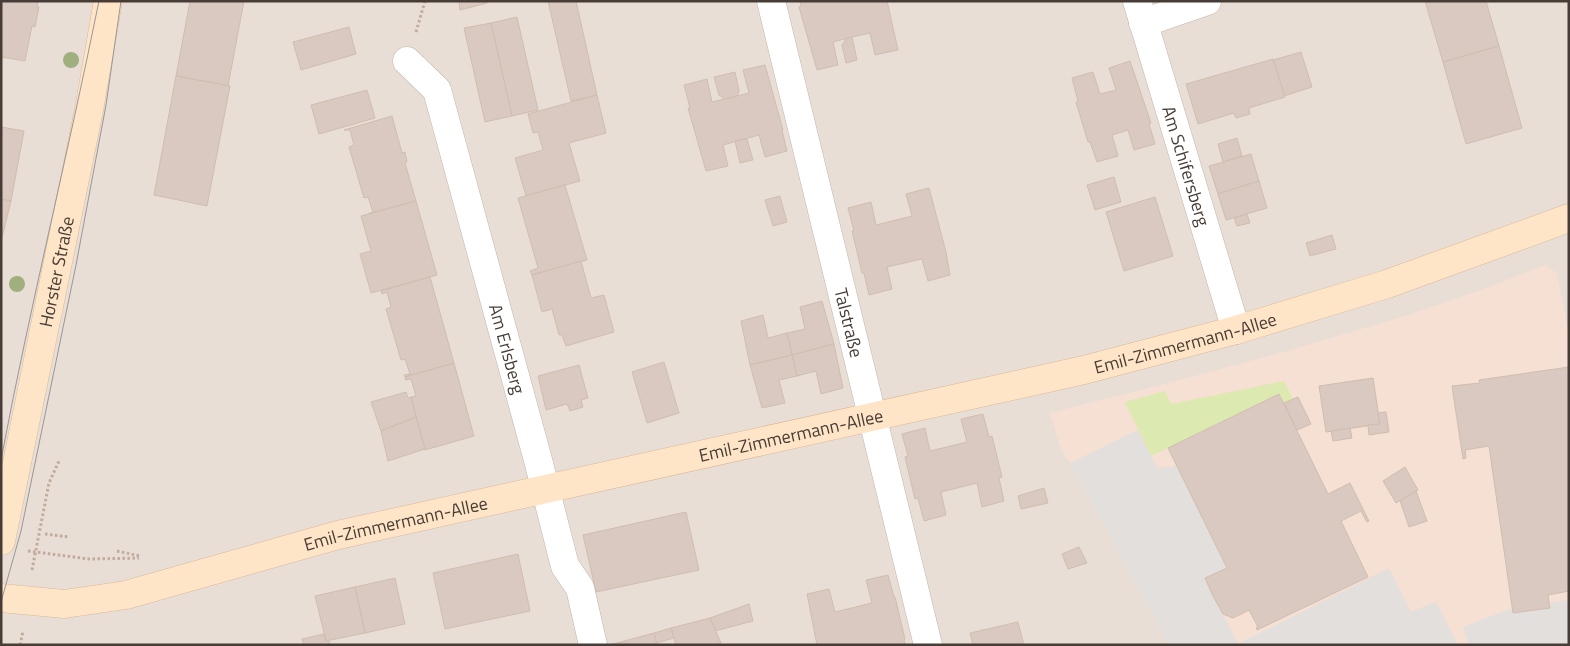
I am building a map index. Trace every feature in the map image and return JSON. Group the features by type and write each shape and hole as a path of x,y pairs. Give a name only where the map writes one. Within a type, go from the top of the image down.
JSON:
{"main road":[{"name":"Horster Straße","path":"13,546 108,1"},
{"name":"Emil-Zimmermann-Allee","path":"14,600 64,604 126,595 338,535 1084,370 1236,330 1387,284 1569,218"}],"street":[{"name":"Talstraße","path":"771,1 863,380 874,416 928,645"},
{"path":"1140,12 1207,1"},
{"name":"Am Schifersberg","path":"1140,12 1236,330"},
{"name":"Am Erlsberg","path":"407,62 437,90 565,566 580,588 593,645"}],"path":[{"path":"20,645 14,600 35,552 49,483 59,461"},
{"path":"45,534 69,537"},
{"path":"13,546 35,552 90,559 145,558 117,551"}],"shaded area":[{"path":"1,1 1569,1 1569,645 1,645"},
{"path":"1545,265 1557,273 1569,335 1569,600 1513,608 1463,627 1469,645 1169,645 1061,449 1050,413 1277,354 1408,315 1481,290"},
{"path":"1138,430 1157,468 1177,466 1227,568 1205,579 1238,644 1389,568 1411,612 1436,602 1458,645 1169,645 1070,463"},
{"path":"1569,600 1569,645 1469,645 1463,627 1513,608"}],"green space":[{"path":"1284,381 1293,399 1284,403 1279,394 1151,456 1125,402 1165,391 1171,404"}],"building":[{"path":"1,1 38,1 37,7 39,7 35,27 32,26 25,61 1,57"},
{"path":"190,1 244,1 228,86 176,76"},
{"path":"459,1 487,1 487,3 460,10"},
{"path":"548,1 576,1 597,95 571,101"},
{"path":"800,1 887,1 898,50 875,55 870,33 852,37 833,42 838,65 817,70 799,7 801,6"},
{"path":"1425,1 1486,1 1499,46 1443,62"},
{"path":"517,17 538,110 512,116 491,23"},
{"path":"491,23 512,116 485,122 464,28"},
{"path":"349,27 356,54 301,70 293,42"},
{"path":"852,37 857,60 846,63 842,45 846,39"},
{"path":"1499,46 1522,128 1466,144 1443,62"},
{"path":"1301,52 1312,87 1284,96 1273,60"},
{"path":"1273,59 1285,97 1249,108 1250,114 1236,118 1234,113 1198,124 1186,84"},
{"path":"1130,61 1151,123 1149,124 1155,144 1134,150 1128,130 1112,135 1118,156 1097,162 1090,142 1088,142 1076,102 1078,101 1072,78 1093,72 1100,94 1116,90 1109,68"},
{"path":"765,65 787,151 765,157 759,135 723,145 728,166 706,171 688,108 690,108 684,85 707,79 712,102 749,93 743,70"},
{"path":"735,72 739,91 737,96 725,99 719,95 714,77"},
{"path":"176,76 230,86 207,206 154,195"},
{"path":"367,90 375,118 319,134 311,105"},
{"path":"597,95 606,133 569,143 580,181 526,196 515,158 543,150 538,132 533,133 528,114"},
{"path":"392,116 402,153 405,152 407,162 405,163 416,201 368,214 373,212 368,197 364,198 349,147 354,145 350,130 344,130"},
{"path":"1,127 24,131 11,201 1,199"},
{"path":"1237,138 1242,156 1223,162 1218,144"},
{"path":"747,139 753,160 740,163 735,141"},
{"path":"1251,154 1259,181 1218,194 1209,166"},
{"path":"1114,177 1121,202 1095,210 1087,185"},
{"path":"1259,181 1267,208 1226,220 1218,194"},
{"path":"565,185 587,260 532,275 530,271 538,268 518,198"},
{"path":"929,188 946,252 950,275 928,281 922,259 887,267 892,289 869,295 864,273 862,273 848,208 871,202 876,225 912,216 906,194"},
{"path":"780,196 787,222 773,226 765,200"},
{"path":"1155,197 1173,256 1124,271 1106,212"},
{"path":"1,199 11,201 1,242"},
{"path":"416,201 437,275 371,293 360,254 371,251 361,216"},
{"path":"1247,214 1250,223 1237,226 1234,218"},
{"path":"1332,235 1336,249 1310,256 1306,243"},
{"path":"581,261 591,298 604,295 614,332 566,346 562,335 559,335 552,309 542,312 532,275"},
{"path":"430,277 454,363 405,377 404,375 410,374 405,359 401,360 386,309 391,307 387,292 382,294 381,291"},
{"path":"822,301 834,344 792,355 787,333 805,329 800,307"},
{"path":"763,315 768,338 787,333 792,355 750,365 741,321"},
{"path":"834,344 843,388 821,394 816,371 797,376 792,355"},
{"path":"792,355 797,376 779,380 785,403 762,408 750,365"},
{"path":"664,362 679,413 647,423 632,372"},
{"path":"454,363 474,436 425,450 411,397 416,396 411,379 406,380 405,377"},
{"path":"579,365 588,398 581,400 583,407 570,411 567,404 546,410 538,376"},
{"path":"1569,367 1569,591 1548,595 1550,608 1513,613 1489,446 1465,450 1466,458 1463,459 1452,386 1480,383 1479,380"},
{"path":"1373,378 1380,424 1326,432 1319,386"},
{"path":"406,392 408,398 411,397 416,417 381,431 371,402"},
{"path":"1279,394 1328,494 1350,483 1369,521 1367,522 1361,511 1341,521 1368,577 1257,630 1256,628 1258,627 1249,610 1233,618 1223,614 1213,596 1205,578 1227,568 1168,448"},
{"path":"1298,397 1311,424 1297,430 1284,403"},
{"path":"1386,412 1389,432 1369,435 1368,425 1380,424 1378,413"},
{"path":"983,414 989,437 992,436 1002,477 999,478 1004,501 982,507 977,483 941,492 946,515 924,521 918,498 915,499 905,457 908,456 902,434 925,428 930,451 967,442 961,419"},
{"path":"416,417 425,449 388,461 381,431"},
{"path":"1350,428 1352,438 1333,441 1331,431"},
{"path":"1405,467 1418,490 1396,503 1383,481"},
{"path":"1044,488 1048,503 1021,509 1018,496"},
{"path":"1416,491 1427,521 1409,527 1400,501"},
{"path":"686,512 699,570 596,592 583,535"},
{"path":"1079,547 1087,563 1068,569 1062,554"},
{"path":"518,554 530,611 445,629 433,573"},
{"path":"888,575 895,597 905,645 817,645 807,594 829,589 835,612 872,603 866,580"},
{"path":"395,578 405,624 365,633 355,587"},
{"path":"355,587 365,633 326,641 315,596"},
{"path":"749,604 753,621 715,631 710,618"},
{"path":"710,618 721,643 713,645 676,645 671,628"},
{"path":"1018,622 1024,645 973,645 970,633"},
{"path":"671,628 674,638 656,643 654,633"},
{"path":"654,633 657,645 613,644"},
{"path":"324,634 326,641 329,641 330,645 304,645 302,639"}],"tram line":[{"path":"1,460 24,345 99,1"},
{"path":"1,602 21,531 76,265 106,105 121,1"}]}
